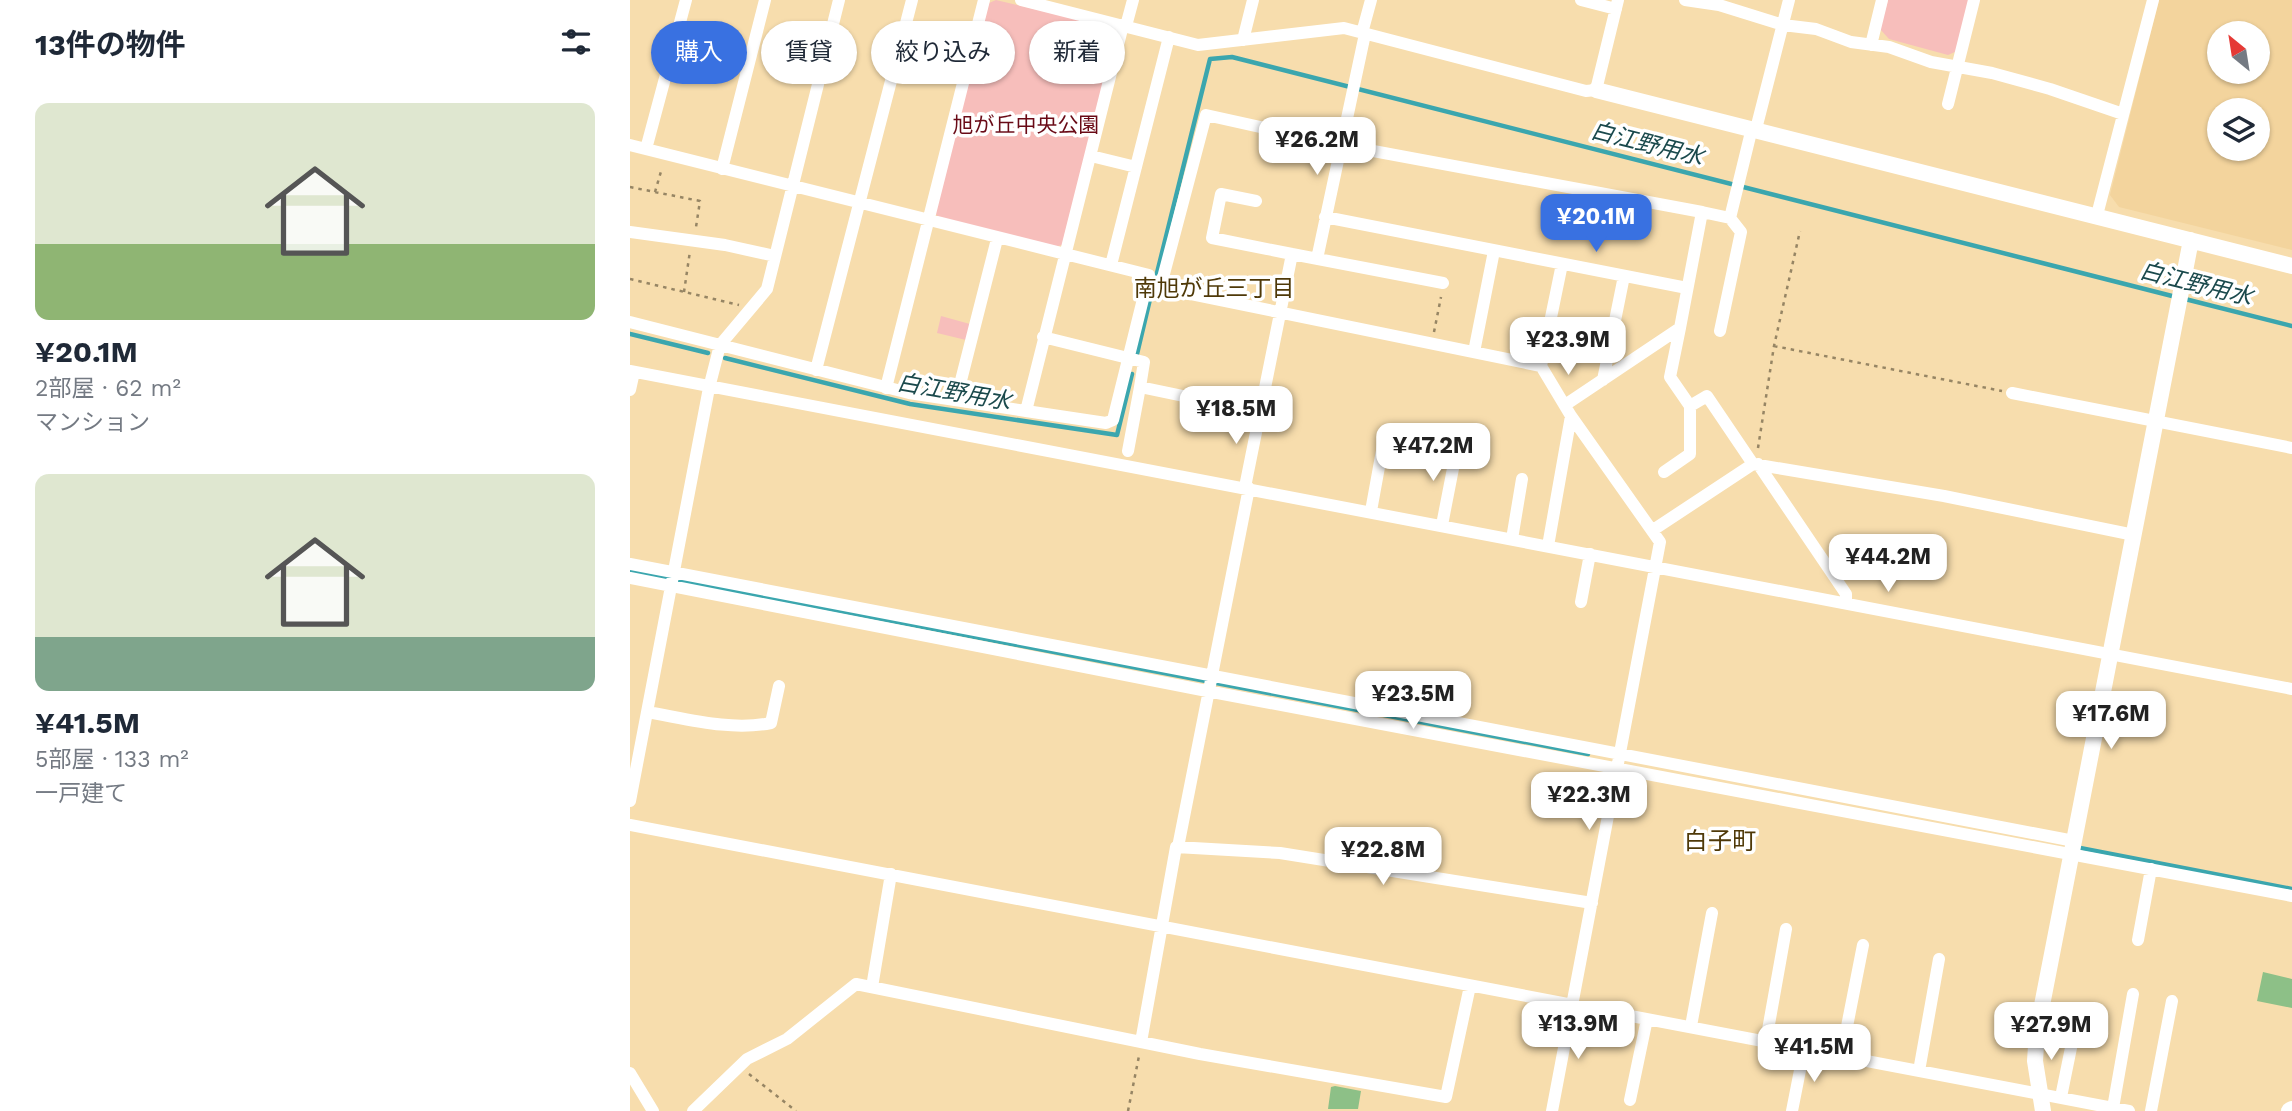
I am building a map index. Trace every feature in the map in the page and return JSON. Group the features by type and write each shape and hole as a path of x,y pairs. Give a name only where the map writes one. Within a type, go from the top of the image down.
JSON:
{"street":[{"path":"646,149 686,0"},
{"path":"722,169 765,0"},
{"path":"630,802 709,388 720,345 767,289 839,0"},
{"path":"816,370 912,0"},
{"path":"886,388 985,0"},
{"path":"1021,0 1104,21"},
{"path":"1125,23 1133,0"},
{"path":"1243,40 1253,0"},
{"path":"1317,259 1371,0"},
{"path":"1581,0 1617,4 1596,90"},
{"path":"1685,0 1719,5 1783,25 1816,29 1851,42 2050,89 2123,114"},
{"path":"1730,218 1737,184 1789,0"},
{"path":"1871,45 1882,0"},
{"path":"1948,104 1974,0"},
{"path":"2097,215 2153,0"},
{"path":"1125,26 1198,45 1344,29 1586,91 1596,90 1754,129 2292,266"},
{"path":"1111,265 1169,37"},
{"path":"1026,411 1109,84"},
{"path":"630,322 886,388 1106,423 1113,420 1128,358 1154,287 1206,115 1341,145 1730,218 1741,232 1720,331"},
{"path":"630,145 1149,275 1154,287"},
{"path":"1091,156 1136,167"},
{"path":"1256,201 1221,194 1212,238 1443,283"},
{"path":"1664,472 1690,454 1690,406 1670,377 1702,212"},
{"path":"1325,217 1687,288"},
{"path":"630,232 775,256"},
{"path":"956,400 997,239"},
{"path":"2043,1111 2035,1061 2037,1031 2191,240"},
{"path":"1474,352 1494,251"},
{"path":"1141,1042 1176,846 1178,847 1292,254"},
{"path":"1552,1111 1622,754 1660,542 1568,411 1541,366 1562,264"},
{"path":"1603,380 1624,276"},
{"path":"1154,287 1541,366"},
{"path":"1548,546 1568,411 1603,380 1680,328"},
{"path":"1043,337 1144,362 1128,451"},
{"path":"630,390 632,372 1247,487 2292,689"},
{"path":"1140,387 1260,412"},
{"path":"2012,393 2292,448"},
{"path":"1690,406 1707,396 1846,594 1846,603"},
{"path":"1371,511 1385,434"},
{"path":"1442,525 1457,448"},
{"path":"1653,530 1755,464 1944,496 2134,535"},
{"path":"1512,539 1522,479"},
{"path":"1581,602 1590,554"},
{"path":"630,564 674,579 1209,683 1619,768 2073,849"},
{"path":"630,578 674,579"},
{"path":"1209,683 1622,754 2073,849 2151,869 2292,896"},
{"path":"647,712 725,725 771,723 779,686"},
{"path":"630,825 2129,1111"},
{"path":"1178,847 1280,853 1592,903"},
{"path":"2138,940 2151,869"},
{"path":"872,987 891,874"},
{"path":"1690,1026 1712,912"},
{"path":"1766,1041 1786,929"},
{"path":"1841,1057 1863,944"},
{"path":"1919,1071 1939,959"},
{"path":"693,1111 747,1059 787,1039 856,984 1141,1042 1446,1097 1470,986"},
{"path":"2113,1108 2133,993"},
{"path":"2151,1111 2172,1001"},
{"path":"1630,1100 1647,1019"},
{"path":"2061,1097 2074,1033"},
{"path":"1792,1111 1804,1050"},
{"path":"630,1073 653,1111"}],"path":[{"path":"655,193 666,155"},
{"path":"630,187 700,201 684,292"},
{"path":"1755,464 1774,346 1800,232"},
{"path":"630,279 750,307"},
{"path":"1432,344 1443,283"},
{"path":"1774,346 2012,393"},
{"path":"1128,1111 1141,1042"},
{"path":"739,1067 796,1111"}],"shaded area":[{"path":"2159,0 2292,0 2292,250 2119,207 2110,195"}],"green space":[{"name":"旭が丘中央公園","path":"996,0 1084,21 1029,21 1029,84 1103,84 1062,245 1054,247 939,218 935,213 968,84 1015,84 1015,21 984,21 989,3"},
{"path":"1888,0 1969,0 1957,51 1948,55 1889,39 1880,29"},
{"path":"941,316 970,324 966,340 937,333"}],"building":[{"path":"2263,972 2292,979 2292,1008 2257,1001"},
{"path":"1331,1087 1361,1091 1358,1109 1328,1109"}],"waterway":[{"name":"白江野用水","path":"1156,277 1210,59 1232,57 2176,297"},
{"name":"白江野用水","path":"1137,354 1151,295"},
{"name":"白江野用水","path":"2185,299 2292,326"},
{"name":"白江野用水","path":"630,334 708,353"},
{"name":"白江野用水","path":"725,358 910,404 1117,435 1132,374"},
{"path":"630,571 1588,754"},
{"path":"2075,847 2292,889"}],"district":[{"name":"南旭が丘三丁目","path":"1214,288"},
{"name":"白子町","path":"1720,841"}]}
